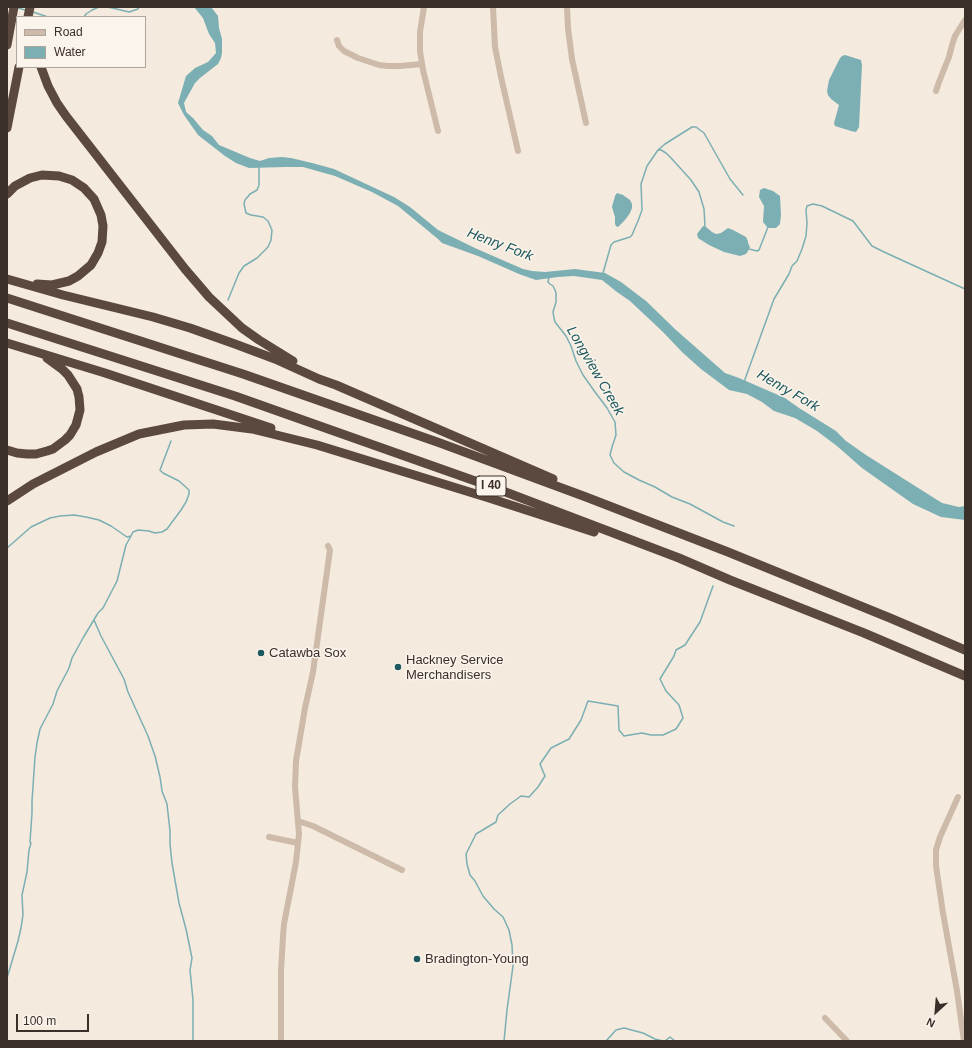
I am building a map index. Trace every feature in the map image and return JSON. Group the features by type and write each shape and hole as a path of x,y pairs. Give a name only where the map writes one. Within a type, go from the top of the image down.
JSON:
{"highway":[{"path":"7,45 14,7"},
{"path":"7,128 19,68"},
{"path":"41,68 52,95 74,128 185,269 209,297 233,320 255,338 295,363 320,375 336,385"},
{"path":"7,194 15,186 30,178 42,175 59,176 78,183 89,193 98,206 102,220 103,237 98,253 91,265 78,276 69,281 52,285 26,282 20,283"},
{"path":"7,279 63,295 153,317 208,334 276,359 575,489 586,497"},
{"name":"I 40","path":"7,298 319,400 440,443 728,552 965,650"},
{"name":"I 40","path":"7,323 235,396 495,488 665,553 965,676"},
{"path":"7,343 177,396 317,445 617,539 689,567 730,580"},
{"path":"7,450 27,454 53,449 70,435 78,418 80,410 79,397 73,381 52,361 33,351"},
{"path":"7,501 33,484 96,452 139,434 161,429 189,425 213,424 236,426 317,445"}],"street":[{"path":"424,7 420,32 420,51 438,131"},
{"path":"493,7 495,47 505,98 518,151"},
{"path":"567,7 572,59 586,123"},
{"path":"936,91 955,36 965,20"},
{"path":"337,40 339,46 344,51 368,62 388,66 422,64"},
{"path":"281,1041 280,978 283,937 296,862 299,834 295,786 296,762 313,672 330,550 328,546"},
{"path":"958,798 940,838 936,853 936,866 964,1041"},
{"path":"298,821 313,826 402,870"},
{"path":"269,837 298,843"},
{"path":"825,1018 847,1041"}],"water":[{"path":"194,7 211,7 218,16 222,39 222,53 218,64 195,83 184,103 186,112 203,130 212,136 219,145 260,161 269,158 282,157 334,169 394,197 410,207 438,230 523,269 545,272 575,269 605,273 621,282 646,301 676,330 725,373 785,398 836,431 846,441 866,455 942,503 959,507 965,506 965,520 941,517 913,504 862,468 817,431 795,418 774,411 762,402 747,394 729,390 701,369 682,352 630,301 602,280 574,276 536,280 442,243 398,206 372,192 335,176 303,167 249,168 236,163 225,156 198,135 184,115 178,103 186,76 195,68 208,62 216,53 215,43 209,34 203,18"},
{"path":"845,55 861,60 862,65 859,127 856,132 835,126 834,123 839,105 831,99 827,91 829,80 840,58"},
{"path":"764,188 773,191 780,196 780,224 776,228 768,228 763,222 764,206 759,197 760,190"},
{"path":"617,193 630,200 632,204 630,213 618,227 615,224 615,217 612,207"},
{"path":"703,226 716,234 721,233 728,228 746,237 750,247 748,251 746,254 740,256 724,252 709,245 698,238 697,234"}],"waterway":[{"path":"85,16 99,7"},
{"path":"108,7 129,12 138,9 139,7"},
{"path":"18,8 25,10"},
{"path":"33,12 45,16"},
{"path":"603,273 611,245 614,242 630,237 638,221 642,210 641,184 647,166 658,150 692,127 696,127 704,133 730,179 743,195"},
{"path":"658,150 666,153 672,159 691,180 699,192 704,209 705,227"},
{"path":"228,300 239,273 244,266 257,258 268,247 271,240 272,230 268,221 263,217 246,213 244,204 245,200 250,194 257,190 259,185 259,167"},
{"path":"744,382 774,299 792,266 797,261 802,249 806,236 807,206 813,204 822,206 853,221 872,246 965,289"},
{"path":"749,249 759,250 768,227"},
{"name":"Longview Creek","path":"549,277 548,282 553,286 556,293 556,302 553,312 555,322 566,336 583,375 607,408 615,422 616,435 610,455 614,463 624,472 639,480 734,526"},
{"path":"7,978 18,941 23,915 22,895 31,843 35,757 40,729 53,704 57,691 69,668 72,658 98,613 103,608 117,581 126,545 133,532 138,530 155,533 162,532 167,529 186,502 189,490 179,481 160,470 171,441"},
{"path":"7,548 31,527 50,518 60,516 74,515 99,520 127,537 131,536"},
{"name":"Longview Creek","path":"504,1041 513,966 512,945 509,930 503,917 483,896 470,875 466,854 476,834 496,822 498,815 510,804 521,796 529,797 538,787 545,776 540,764 551,748 569,739 581,720 588,701 618,706 619,730 624,736 642,733 663,735 676,729 683,718 679,705 666,691 660,679 676,650 685,645 700,622 713,586"},
{"path":"94,620 124,679 128,692 148,736 155,756 162,791 167,804 172,863 179,903 192,958 190,970 193,1000 193,1041"},
{"name":"Longview Creek","path":"606,1041 616,1030 624,1028 643,1033 663,1041"},
{"name":"Longview Creek","path":"665,1041 670,1037 675,1041"}],"place":[{"name":"Catawba Sox","path":"261,653"},
{"name":"Hackney Service Merchandisers","path":"398,667"},
{"name":"Bradington-Young","path":"417,959"}],"water label":[{"name":"Henry Fork","path":"500,245"},
{"name":"Henry Fork","path":"788,391"}]}
